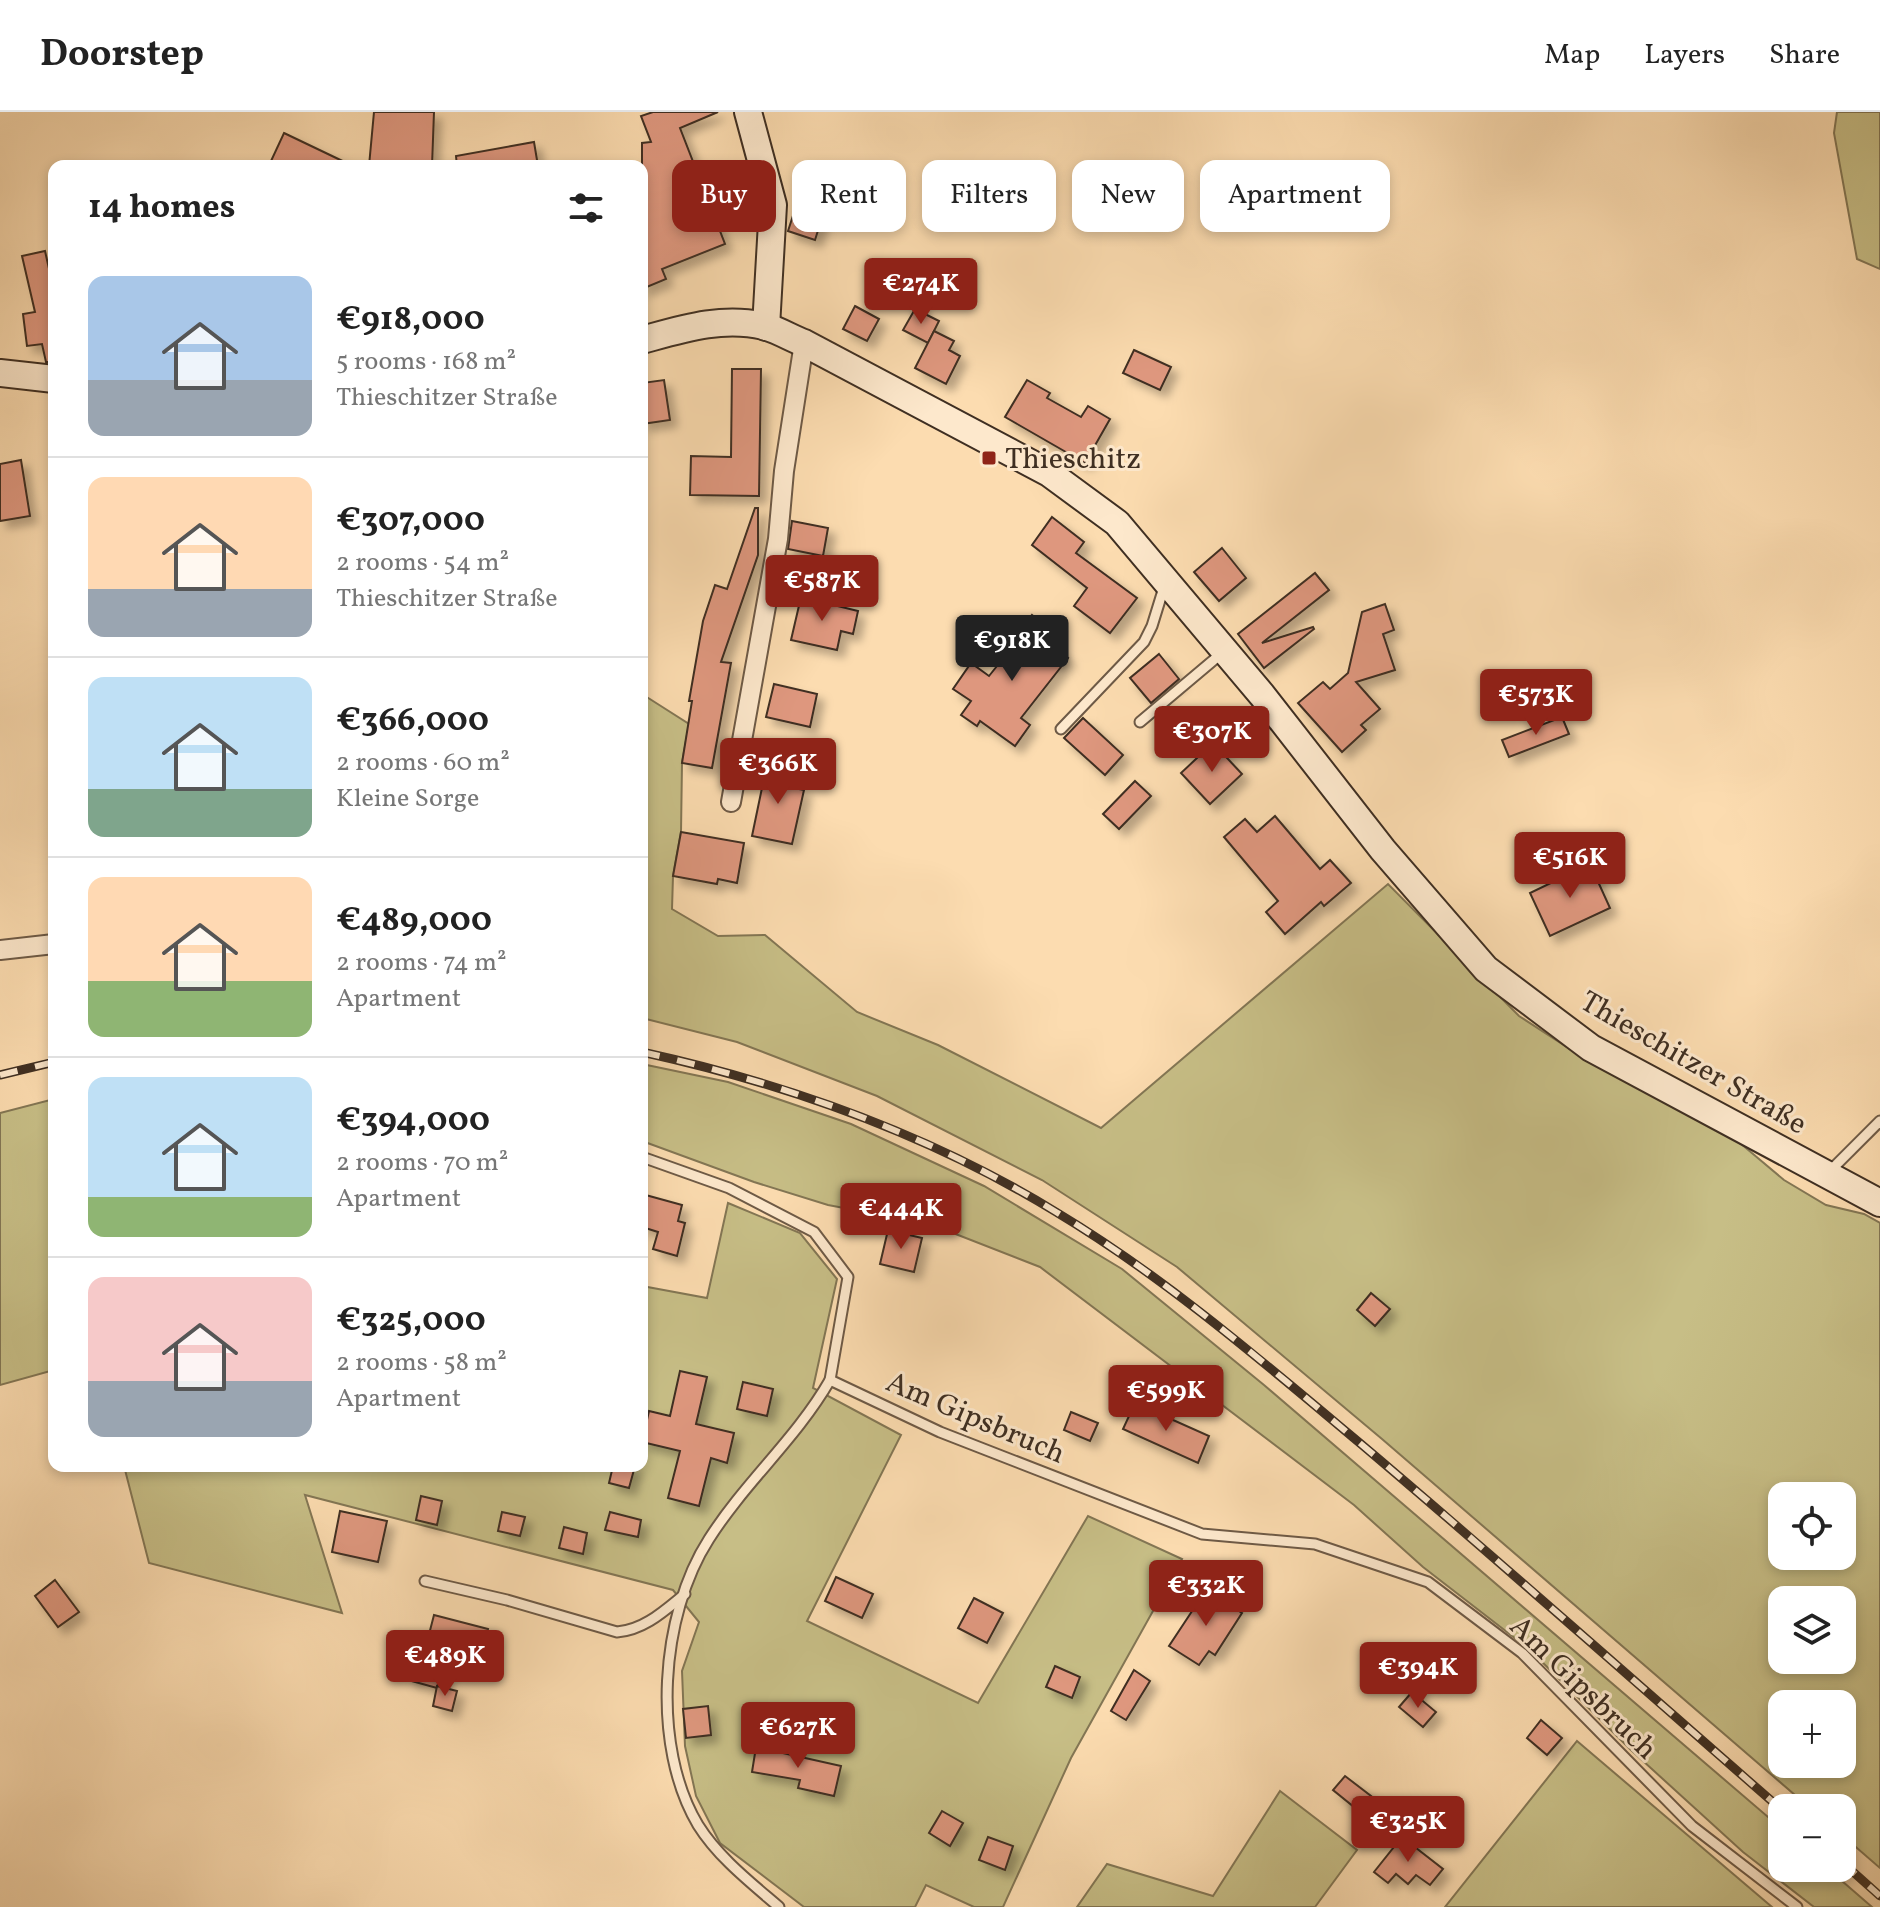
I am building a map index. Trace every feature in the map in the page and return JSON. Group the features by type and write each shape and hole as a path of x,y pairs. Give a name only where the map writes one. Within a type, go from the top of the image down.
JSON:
{"main road":[{"path":"748,112 773,205 766,327"},
{"name":"Thieschitzer Straße","path":"648,338 704,324 739,322 766,327 804,343 1049,473 1117,523 1225,651 1383,850 1486,969 1591,1048 1880,1203"},
{"path":"0,373 48,378"}],"street":[{"path":"731,802 778,539 784,471 804,343"},
{"path":"0,950 48,945"}],"lane":[{"path":"1061,729 1144,642 1166,581"},
{"path":"1140,722 1225,651"},
{"path":"1827,1174 1880,1121"},
{"path":"648,1159 729,1188 814,1232 848,1277 830,1380 810,1414 739,1494 706,1543 677,1618 668,1677 667,1720 677,1776 698,1824 722,1856 779,1907"},
{"name":"Am Gipsbruch","path":"830,1380 940,1432 1202,1534 1315,1544 1428,1582 1522,1653 1692,1826 1797,1907"},
{"path":"425,1581 507,1600 617,1632 647,1623 685,1594"}],"shaded area":[{"path":"1837,112 1880,112 1880,269 1857,259 1834,133"},
{"path":"648,698 689,724 682,763 681,832 673,876 672,909 718,936 765,935 857,1012 938,1045 1101,1128 1388,884 1519,1016 1579,1055 1740,1143 1784,1180 1826,1205 1864,1214 1880,1223 1880,1868 1856,1847 1856,1794 1794,1794 1775,1778 1856,1778 1856,1690 1768,1690 1768,1772 1177,1267 1042,1180 877,1096 737,1042 648,1020"},
{"path":"648,1065 728,1082 851,1124 984,1186 1122,1269 1264,1385 1768,1817 1768,1871 1631,1750 1529,1649 1423,1567 1354,1505 1040,1267 930,1224 828,1205 648,1143"},
{"path":"48,1101 48,1372 0,1385 0,1113"},
{"path":"728,1203 800,1233 837,1279 813,1388 901,1435 807,1621 978,1703 1088,1516 1182,1559 1071,1758 1003,1907 974,1907 926,1885 915,1907 804,1907 720,1843 696,1796 685,1746 682,1671 699,1622 673,1590 305,1495 342,1613 149,1563 126,1472 648,1472 648,1287 707,1298"},
{"path":"1577,1741 1772,1907 1445,1907"},
{"path":"1280,1791 1357,1850 1315,1907 1077,1907 1107,1864 1213,1896"},
{"path":"1782,1882 1843,1882 1872,1907 1814,1907"}],"building":[{"path":"374,112 434,112 432,160 370,160"},
{"path":"653,112 718,112 680,128 692,160 672,160 672,232 720,232 725,244 662,269 666,279 648,286 648,160 642,160 642,143 651,142 641,116"},
{"path":"284,133 340,160 271,160"},
{"path":"534,142 537,160 456,160 456,156"},
{"path":"792,219 792,232 818,232 815,240 788,231"},
{"path":"45,251 48,264 48,362 42,344 27,346 23,314 35,312 22,256"},
{"path":"855,306 879,319 867,341 843,329"},
{"path":"915,309 939,321 928,343 903,330"},
{"path":"934,331 954,341 949,350 960,356 946,384 915,368"},
{"path":"1134,350 1171,367 1160,390 1123,373"},
{"path":"732,369 761,369 759,496 690,495 691,456 731,457"},
{"path":"664,380 670,420 648,423 648,382"},
{"path":"1027,380 1050,393 1047,398 1081,417 1088,406 1110,419 1085,463 1005,417"},
{"path":"21,460 30,516 0,521 0,464"},
{"path":"755,508 758,508 758,555 721,662 731,663 712,768 682,763 703,621 715,585 727,589"},
{"path":"1052,517 1084,542 1076,553 1137,598 1110,633 1074,606 1087,588 1032,545"},
{"path":"792,521 828,528 823,556 788,549"},
{"path":"1222,548 1246,578 1219,601 1194,572"},
{"path":"1315,573 1329,590 1262,643 1314,629 1264,668 1238,634"},
{"path":"801,597 858,611 853,634 841,631 837,650 791,640"},
{"path":"1385,604 1394,630 1383,634 1395,670 1356,682 1380,709 1361,725 1366,730 1342,752 1298,703 1323,682 1330,689 1348,673 1362,612"},
{"path":"1032,615 1055,633 1047,642 1068,658 1021,718 1030,725 1015,746 980,721 977,726 961,715 971,701 953,689 971,663 989,676 1021,636 1017,633"},
{"path":"1159,654 1179,679 1151,703 1130,678"},
{"path":"774,684 817,694 810,727 766,717"},
{"path":"1562,717 1569,734 1509,757 1502,740"},
{"path":"1083,718 1123,755 1105,775 1064,738"},
{"path":"1213,743 1242,774 1210,804 1181,773"},
{"path":"768,759 789,763 784,786 804,790 792,844 752,836"},
{"path":"1135,781 1151,796 1119,829 1103,814"},
{"path":"1275,816 1320,869 1330,860 1351,883 1324,906 1321,902 1285,934 1266,912 1278,901 1224,837 1245,819 1257,832"},
{"path":"681,832 744,843 737,883 718,879 717,884 673,876"},
{"path":"1590,864 1610,908 1550,936 1530,893"},
{"path":"648,1196 682,1205 678,1221 685,1223 677,1256 653,1249 658,1232 648,1229"},
{"path":"888,1230 922,1238 914,1272 880,1264"},
{"path":"1371,1293 1390,1309 1375,1326 1357,1310"},
{"path":"680,1371 707,1377 696,1424 734,1433 727,1463 711,1458 699,1506 668,1498 680,1451 648,1443 649,1411 670,1416"},
{"path":"743,1382 773,1389 767,1416 737,1409"},
{"path":"1135,1403 1209,1436 1198,1463 1123,1429"},
{"path":"1071,1412 1098,1423 1090,1441 1064,1430"},
{"path":"612,1472 633,1472 629,1488 609,1483"},
{"path":"421,1496 442,1501 437,1525 416,1520"},
{"path":"340,1511 387,1521 378,1562 332,1552"},
{"path":"502,1512 525,1517 520,1536 498,1531"},
{"path":"610,1512 641,1520 638,1537 605,1530"},
{"path":"564,1527 587,1533 583,1554 559,1548"},
{"path":"836,1577 873,1594 862,1618 825,1601"},
{"path":"55,1580 79,1612 58,1627 35,1596"},
{"path":"1206,1590 1242,1613 1215,1655 1209,1651 1199,1665 1169,1646"},
{"path":"974,1598 1003,1613 987,1643 958,1628"},
{"path":"434,1615 488,1629 483,1650 449,1642 437,1688 408,1680 418,1643 426,1646"},
{"path":"1055,1666 1080,1677 1072,1698 1046,1687"},
{"path":"1134,1670 1150,1681 1126,1720 1111,1711"},
{"path":"437,1686 457,1691 452,1711 433,1706"},
{"path":"1412,1692 1436,1712 1423,1727 1399,1707"},
{"path":"708,1706 711,1735 686,1738 683,1709"},
{"path":"1541,1720 1562,1738 1547,1755 1527,1738"},
{"path":"756,1747 841,1766 834,1796 798,1788 800,1780 752,1772"},
{"path":"1345,1776 1371,1796 1359,1811 1333,1790"},
{"path":"942,1811 963,1823 950,1846 929,1833"},
{"path":"988,1837 1013,1846 1005,1870 979,1860"},
{"path":"1402,1837 1443,1869 1430,1885 1416,1875 1408,1884 1396,1874 1388,1883 1374,1872"}],"railway":[{"path":"648,1053 750,1080 856,1115 1008,1184 1097,1238 1175,1293 1287,1382 1768,1798"},
{"path":"0,1075 48,1063"},
{"path":"1856,1875 1880,1896"}],"place":[{"name":"Thieschitz","path":"989,458"}]}
